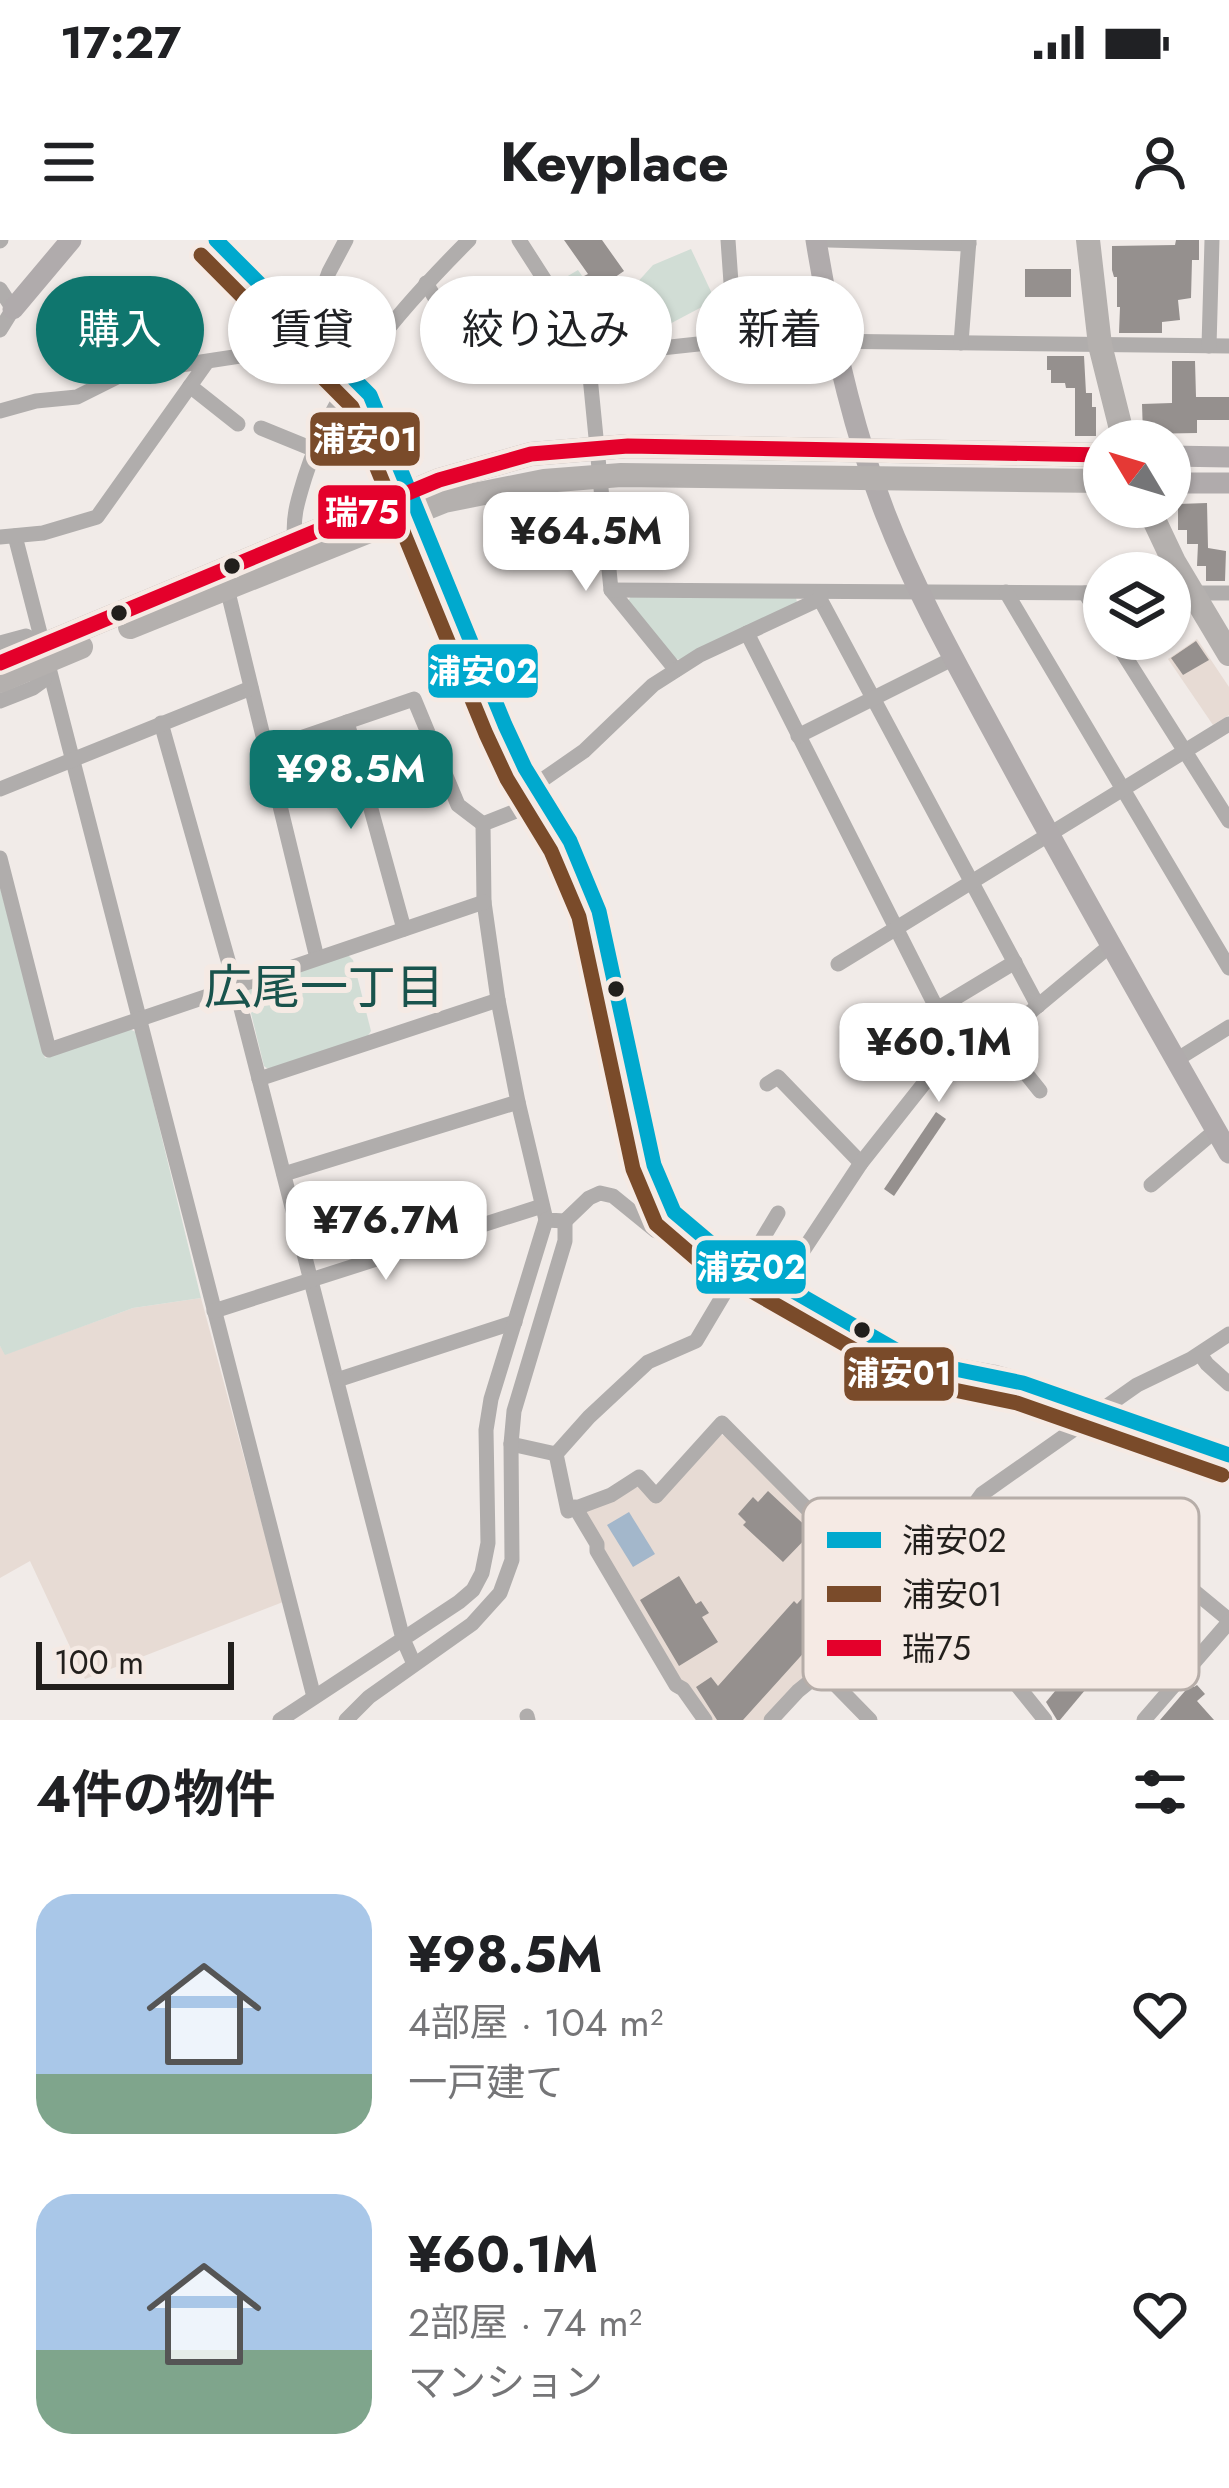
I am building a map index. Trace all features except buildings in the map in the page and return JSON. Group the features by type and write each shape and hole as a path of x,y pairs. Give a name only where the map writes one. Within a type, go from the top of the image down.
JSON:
{"main road":[{"path":"1088,240 1100,345 1119,420"},
{"path":"0,663 46,653 226,588 501,460 596,447 1083,454"},
{"path":"0,681 46,653 295,541 414,501 599,476 1083,481"},
{"path":"1191,607 1229,654"}],"street":[{"path":"0,330 71,240"},
{"path":"216,240 252,276"},
{"path":"328,276 346,240"},
{"path":"433,276 469,240"},
{"path":"519,240 542,276"},
{"path":"728,240 731,276"},
{"path":"816,240 822,276"},
{"path":"829,240 969,242 961,343"},
{"path":"1209,346 1212,240"},
{"path":"0,289 13,309"},
{"path":"396,319 420,290"},
{"path":"864,341 1229,346"},
{"path":"0,412 36,401 77,397 135,372 228,357"},
{"path":"207,362 97,517 8,537 46,653 314,1697"},
{"path":"295,541 292,519 315,450 348,384"},
{"path":"359,384 370,395 505,725 570,842 599,911 654,1165 665,1196 681,1220 713,1245 911,1358 1008,1379 1229,1455"},
{"path":"590,384 611,590 676,670"},
{"path":"846,384 873,478 920,592 1050,836 1229,1153"},
{"path":"190,386 239,421"},
{"path":"261,428 315,450"},
{"path":"1191,456 1229,457"},
{"path":"1191,483 1229,483"},
{"path":"226,588 317,958"},
{"path":"611,590 820,595 1083,592"},
{"path":"1006,592 1229,968"},
{"path":"1191,593 1229,593"},
{"path":"483,824 539,792 646,690 700,655 820,595"},
{"path":"820,595 1038,1006"},
{"path":"747,633 937,1010 1015,962"},
{"path":"0,643 26,636 46,653"},
{"path":"0,701 44,680 46,653"},
{"path":"798,736 954,658"},
{"path":"1127,660 1229,821"},
{"path":"0,789 251,688"},
{"path":"266,750 414,699 458,805 483,824"},
{"path":"347,722 404,929"},
{"path":"161,723 236,985 403,1639 414,1664"},
{"path":"838,964 1229,724"},
{"path":"280,1720 459,1602 482,1573 488,1543 486,1430 491,1399 544,1213 498,1000 484,902 483,824"},
{"path":"0,858 49,1050 484,902"},
{"path":"781,1284 861,1163 933,1072 1022,1019 1111,945"},
{"path":"259,1079 498,1000"},
{"path":"1176,1060 1229,1027"},
{"path":"1028,1076 1040,1091"},
{"path":"767,1084 778,1077 861,1163"},
{"path":"284,1174 518,1102"},
{"path":"1151,1185 1216,1130"},
{"path":"346,1720 369,1697 472,1624 500,1593 512,1560 514,1412 565,1241 565,1221 600,1192 613,1196 656,1231 669,1231 681,1220"},
{"path":"214,1311 544,1213 565,1221"},
{"path":"556,1454 648,1362 696,1340 778,1213"},
{"path":"337,1380 515,1322"},
{"path":"979,1498 1137,1384 1201,1354 1229,1334"},
{"path":"1201,1354 1229,1384"},
{"path":"556,1454 568,1511 611,1495 639,1478 656,1496 722,1423 803,1505"},
{"path":"511,1444 556,1454"},
{"path":"575,1507 676,1685 705,1720"},
{"path":"1199,1599 1227,1630 1199,1660"},
{"path":"771,1720 803,1687"},
{"path":"841,1690 870,1720"},
{"path":"1022,1690 1045,1720"},
{"path":"1144,1720 1172,1690"}],"shaded area":[{"path":"691,249 704,276 696,276 696,310 672,323 672,276 643,276 653,265"},
{"path":"631,596 796,597 797,603 680,660 628,601"},
{"path":"1197,639 1229,687 1229,715 1213,725 1169,660 1191,660 1191,643"},
{"path":"0,887 45,1058 129,1029 136,1032 201,1298 133,1308 5,1355 0,1346"},
{"path":"348,955 371,1031 367,1037 268,1069 246,993"},
{"path":"201,1298 283,1602 85,1679 30,1561 0,1578 0,1346 6,1354 133,1308"},
{"path":"721,1435 803,1512 803,1679 763,1720 710,1720 679,1680 585,1513 640,1486 655,1502"}],"water":[{"path":"629,1512 655,1554 633,1567 607,1525"}],"transit line":[{"name":"浦安02","path":"216,240 370,395 505,725 570,841 599,911 654,1165 674,1212 713,1245 896,1350 926,1363 1023,1383 1229,1455"},
{"name":"浦安01","path":"201,255 352,407 486,734 551,851 579,917 633,1169 656,1224 699,1261 888,1369 920,1383 1017,1403 1222,1475"},
{"name":"瑞75","path":"0,663 439,480 531,454 628,446 1083,455"}],"district":[{"name":"広尾一丁目","path":"324,987"}]}
